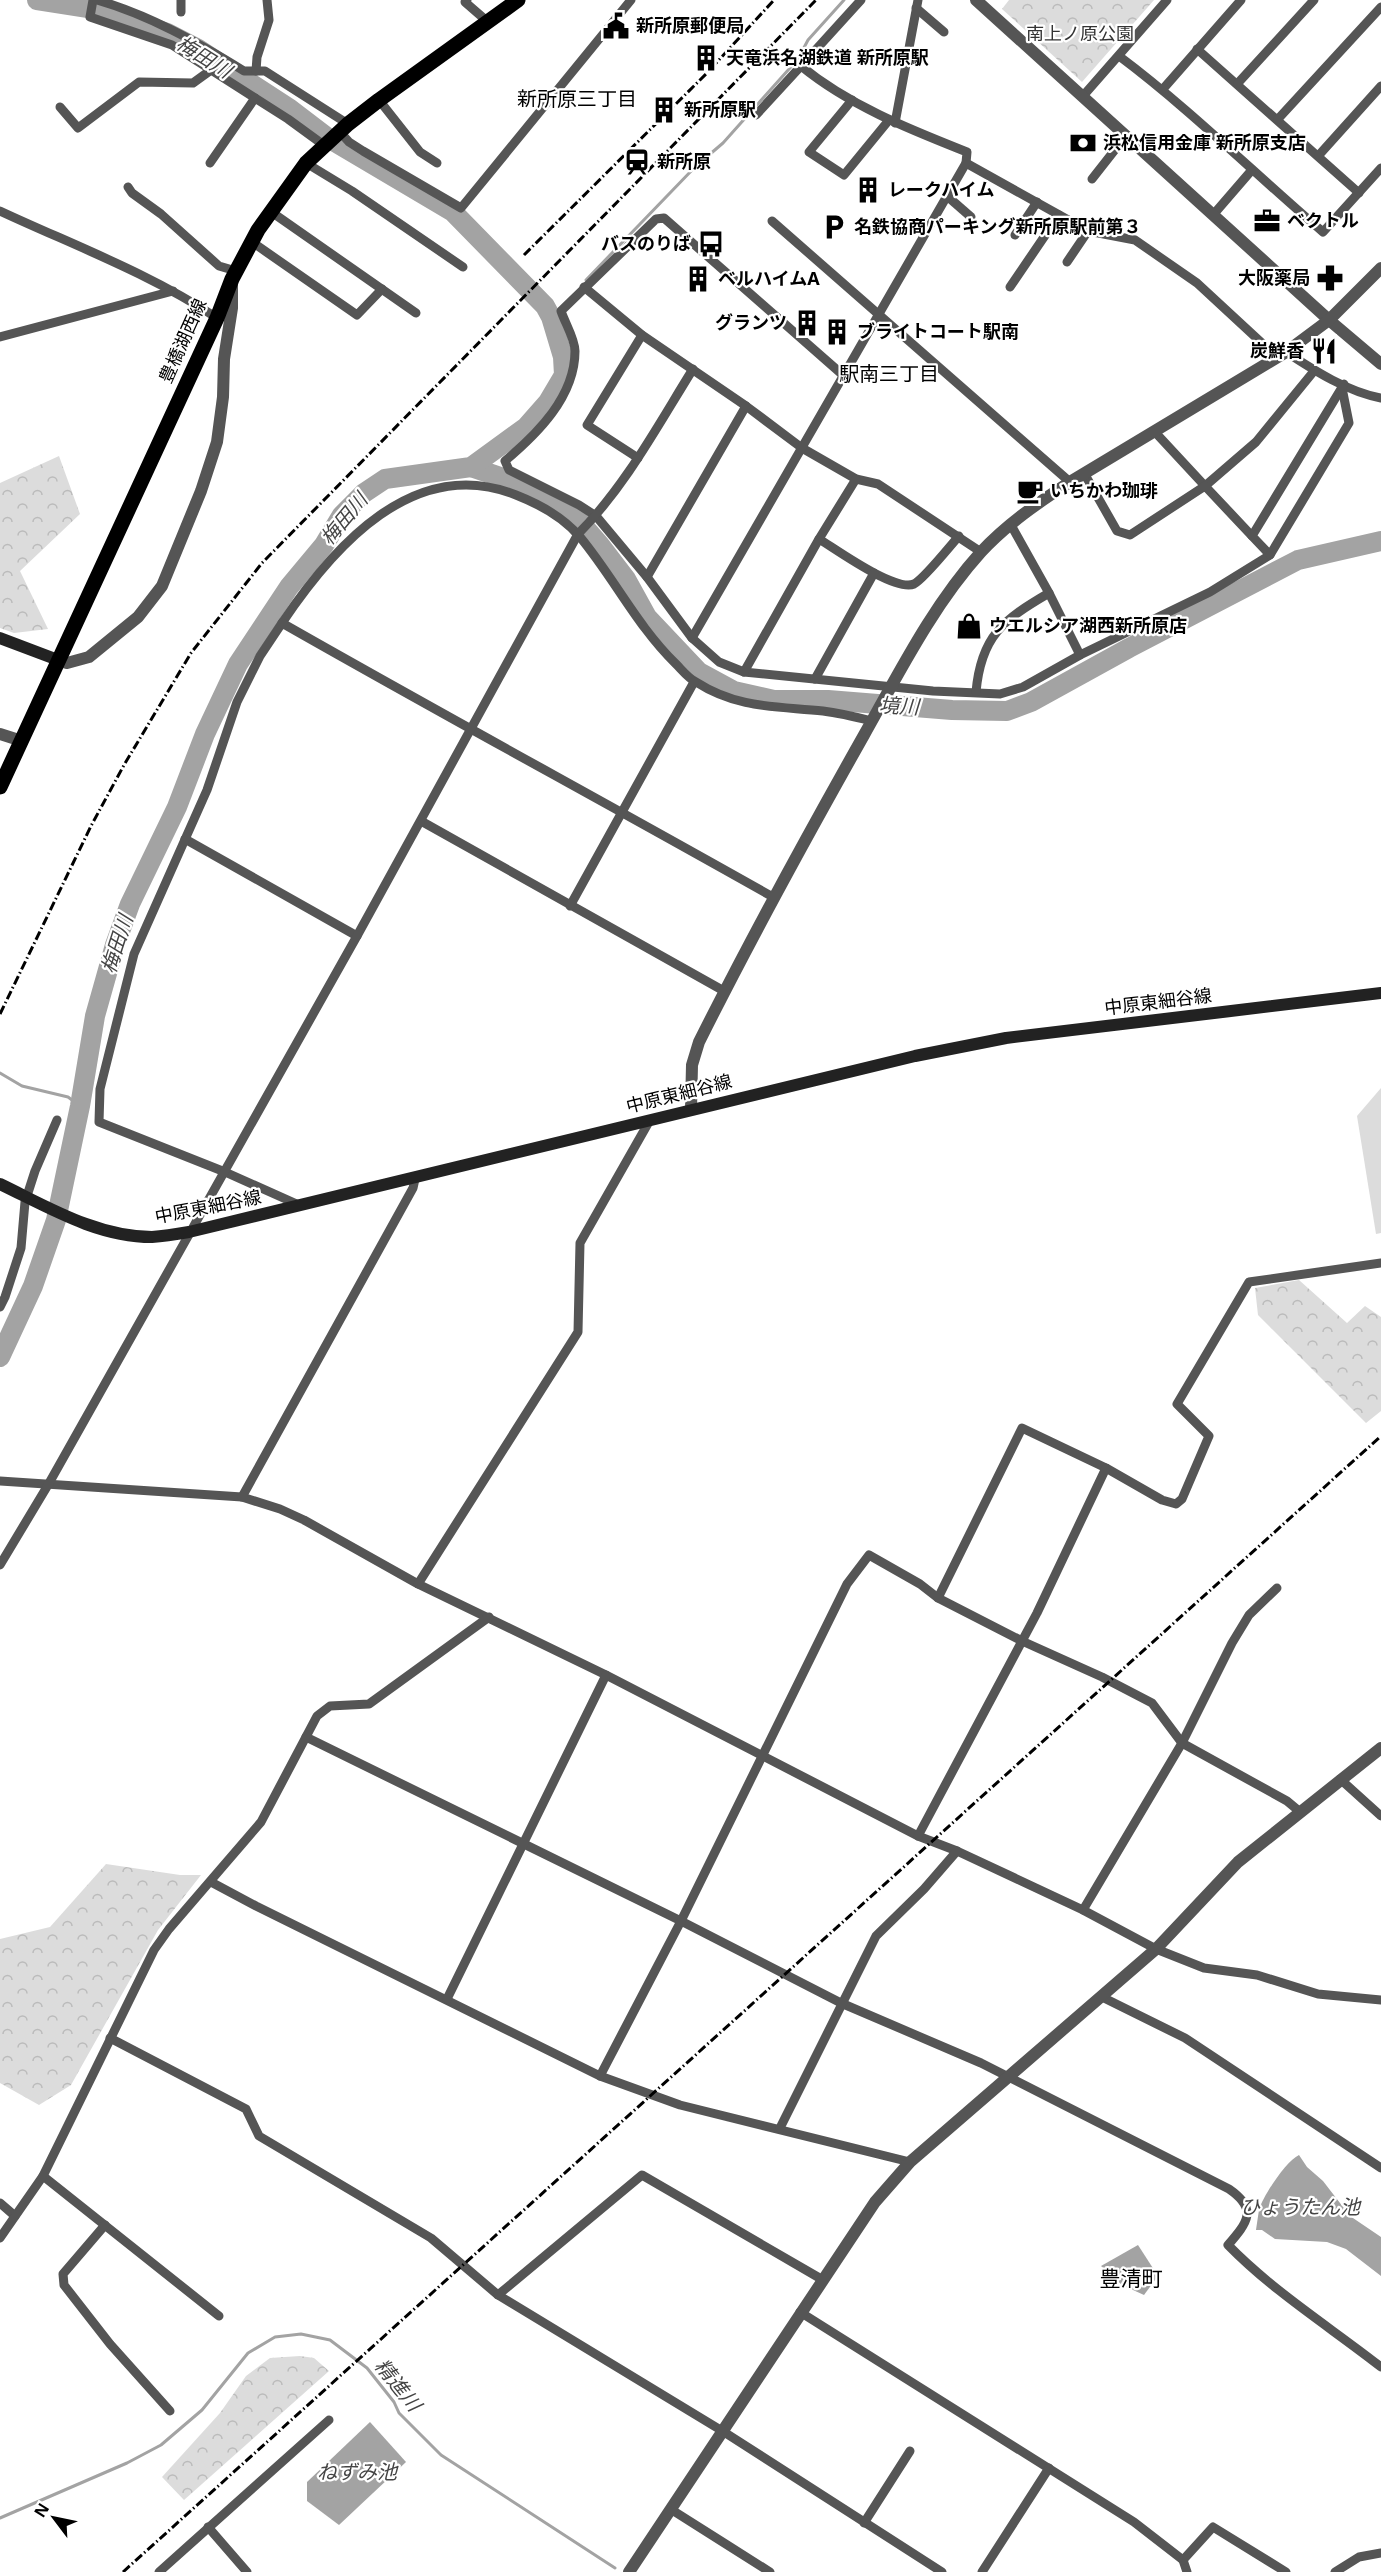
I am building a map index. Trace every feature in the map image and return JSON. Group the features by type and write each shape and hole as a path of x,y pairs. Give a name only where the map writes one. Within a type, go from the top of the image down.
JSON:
{"main road":[{"name":"豊橋湖西線","path":"0,787 217,318 234,275 270,211 306,163 336,136 379,100 518,0"},
{"path":"0,638 58,660"},
{"name":"中原東細谷線","path":"0,1184 73,1219 112,1233 152,1237 189,1232 915,1056 1006,1038 1381,993"}],"street":[{"path":"180,12 181,0"},
{"path":"256,71 257,57 269,20 267,0"},
{"path":"467,0 465,2 488,22"},
{"path":"336,136 265,71 244,71 164,26 132,13 126,8 94,1 90,16 172,45 255,98 336,136 460,208 631,0"},
{"path":"756,115 861,0"},
{"path":"976,0 1125,137 1381,364"},
{"path":"1083,96 1167,0"},
{"path":"1163,89 1241,0"},
{"path":"1238,83 1314,0"},
{"path":"852,100 809,152 844,175 892,121 917,4"},
{"path":"917,4 944,32"},
{"path":"1278,119 1381,7"},
{"path":"1197,49 1238,83 1359,193"},
{"path":"1119,56 1163,89 1251,171 1323,232 1381,168"},
{"path":"692,638 966,163 967,152 892,121 852,100 801,66"},
{"path":"60,107 78,128 139,82 193,83 211,70"},
{"path":"1319,155 1381,86"},
{"path":"210,163 255,98"},
{"path":"379,100 420,152 437,163"},
{"path":"1092,179 1125,137"},
{"path":"306,163 352,191 404,229 463,267"},
{"path":"966,163 1088,231 1135,240 1197,283 1282,355 1368,397 1381,398"},
{"path":"1213,215 1251,171"},
{"path":"58,660 68,663 89,657 138,617 162,586 175,549 201,491 217,442 234,275 219,266 161,214 132,194 128,187"},
{"path":"947,196 971,217"},
{"path":"1016,235 1037,202"},
{"path":"0,211 173,291 217,318"},
{"path":"270,211 416,313"},
{"path":"1010,287 1059,214"},
{"path":"844,376 664,218 656,219 561,311 575,350 569,382 552,413 536,435 505,462 509,470 596,516 647,577 692,638 718,662 744,672 1000,694 1023,687 1080,655 1210,592 1270,555 1349,423 1343,386"},
{"path":"772,221 1070,482"},
{"path":"1067,262 1088,231"},
{"path":"252,242 357,315 382,289"},
{"path":"691,1109 692,1065 699,1042 724,991 773,897 892,686 932,619 981,552 1011,525 1070,482 1282,355 1329,320 1381,268"},
{"path":"584,287 642,335 746,406 802,448 856,479 878,484 981,552"},
{"path":"1,335 173,291"},
{"path":"638,458 587,425 642,335"},
{"path":"0,1565 48,1485 189,1232 225,1172 578,534 596,516 638,458 693,369"},
{"path":"1084,473 1118,531 1130,535 1206,486 1256,442 1314,371"},
{"path":"1252,536 1343,386"},
{"path":"647,577 746,406"},
{"path":"1154,431 1270,555"},
{"path":"744,672 819,539 856,479"},
{"path":"301,1206 225,1172 99,1122 100,1089 134,954 207,790 237,702 260,656 282,623 320,574 371,520 400,501 424,490 453,485 479,485 507,491 547,509 578,534 622,593 649,635 694,682 741,702 768,708 874,717"},
{"path":"1011,525 1080,655"},
{"path":"819,539 874,573 903,586 915,584 959,536"},
{"path":"815,679 874,573"},
{"path":"976,692 980,660 993,637 1021,609 1049,593"},
{"path":"282,623 471,731 621,811 773,897"},
{"path":"570,906 694,682"},
{"path":"0,734 22,741"},
{"path":"421,820 724,991"},
{"path":"186,839 357,936"},
{"path":"0,1307 21,1248 35,1171 57,1120"},
{"path":"418,1584 578,1332 580,1243 650,1120"},
{"path":"242,1497 413,1188 415,1179"},
{"path":"938,1598 1022,1428 1106,1468 1162,1500 1176,1504 1182,1498 1209,1436 1177,1404 1249,1282 1381,1263"},
{"path":"918,1836 1037,1613 1106,1468"},
{"path":"0,1481 242,1497 288,1512 418,1584 606,1675 918,1836 957,1851 1083,1910 1156,1949 1204,1968 1257,1974 1317,1994 1381,2000"},
{"path":"600,2076 681,1921 848,1584 869,1555 920,1584 938,1598 1152,1703 1182,1743 1287,1801 1299,1811"},
{"path":"1083,1910 1182,1743 1232,1643 1250,1615 1277,1588"},
{"path":"0,2238 43,2176 154,1950 169,1929 212,1882 261,1822 317,1716 330,1706 369,1704 489,1617"},
{"path":"447,1999 606,1675"},
{"path":"306,1737 681,1921 841,2003 981,2064 1229,2189 1243,2199 1248,2214 1245,2226 1228,2245 1246,2264 1291,2301 1381,2367"},
{"path":"629,2572 875,2202 910,2162 1156,1949 1238,1862 1299,1811 1381,1748"},
{"path":"1340,1779 1381,1816"},
{"path":"780,2128 876,1936 924,1889 957,1851"},
{"path":"212,1882 600,2076 680,2105 910,2162"},
{"path":"1102,1997 1185,2038 1381,2168"},
{"path":"110,2038 246,2109 259,2136 431,2238 498,2295 724,2432 942,2572"},
{"path":"498,2295 642,2175 823,2280"},
{"path":"43,2176 219,2316"},
{"path":"0,2203 15,2216"},
{"path":"105,2225 63,2274 64,2285 110,2344 170,2411"},
{"path":"800,2312 1134,2522 1183,2560 1186,2572"},
{"path":"159,2572 329,2420"},
{"path":"864,2523 910,2451"},
{"path":"982,2572 1049,2468"},
{"path":"672,2510 770,2572"},
{"path":"208,2527 247,2572"},
{"path":"1183,2560 1213,2527 1286,2572"},
{"path":"1335,2572 1359,2557 1381,2553"}],"green space":[{"name":"南上ノ原公園","path":"1009,0 1154,0 1082,82 1002,9"},
{"path":"59,456 80,514 20,571 48,629 14,633 0,628 0,483"},
{"path":"1381,1088 1381,1233 1376,1234 1357,1116"},
{"path":"1299,1280 1347,1323 1365,1306 1381,1317 1381,1411 1366,1423 1258,1315 1255,1288"},
{"path":"106,1864 180,1875 201,1875 158,1930 71,2085 39,2105 0,2083 0,1939 50,1927"},
{"path":"300,2356 314,2358 329,2371 184,2500 162,2477 220,2413 246,2376 270,2358"}],"water":[{"name":"ひょうたん池","path":"1299,2155 1350,2216 1381,2237 1381,2276 1346,2249 1327,2242 1275,2239 1262,2230 1256,2230 1259,2210 1265,2196 1282,2171"},
{"path":"1138,2245 1158,2276 1144,2295 1122,2285 1101,2266"},
{"name":"ねずみ池","path":"370,2422 406,2462 339,2525 307,2501 307,2482"}],"waterway":[{"name":"梅田川","path":"0,1357 33,1286 56,1220 80,1106 95,1016 115,945 130,904 177,807 205,734 238,664 289,587 324,545 342,515 364,493 385,479 471,467 526,427 548,402 564,375 563,357 551,317 545,306 453,212 328,138 290,109 198,49 167,33 101,10 37,0"},
{"path":"586,280 695,167 723,143 798,59 808,40 844,0"},
{"path":"551,317 559,309"},
{"name":"境川","path":"471,467 521,484 561,507 581,523 626,579 647,617 699,672 734,691 774,700 828,700 952,710 1007,711 1031,702 1298,560 1381,541"},
{"path":"0,1073 22,1086 68,1097 80,1106"},
{"name":"精進川","path":"0,2518 127,2463 161,2445 202,2410 248,2353 275,2337 301,2334 330,2340 367,2368 394,2402 399,2413 441,2455 615,2568"}],"railway":[{"path":"524,255 706,74 774,0"},
{"path":"0,1014 91,826 124,765 191,653 262,563 816,0"},
{"path":"123,2572 1381,1436"}],"place":[{"name":"新所原郵便局","path":"616,26"},
{"name":"天竜浜名湖鉄道 新所原駅","path":"706,58"},
{"name":"新所原駅","path":"664,110"},
{"name":"浜松信用金庫 新所原支店","path":"1083,143"},
{"name":"新所原","path":"637,162"},
{"name":"レークハイム","path":"868,190"},
{"name":"ベクトル","path":"1267,221"},
{"name":"名鉄協商パーキング新所原駅前第３","path":"834,227"},
{"name":"バスのりば","path":"711,244"},
{"name":"大阪薬局","path":"1330,278"},
{"name":"ベルハイムA","path":"698,279"},
{"name":"グランツ","path":"807,323"},
{"name":"ブライトコート駅南","path":"837,332"},
{"name":"炭鮮香","path":"1324,351"},
{"name":"いちかわ珈琲","path":"1030,491"},
{"name":"ウエルシア湖西新所原店","path":"969,626"}],"district":[{"name":"新所原三丁目","path":"577,99"},
{"name":"駅南三丁目","path":"889,374"},
{"name":"豊清町","path":"1131,2279"}]}
